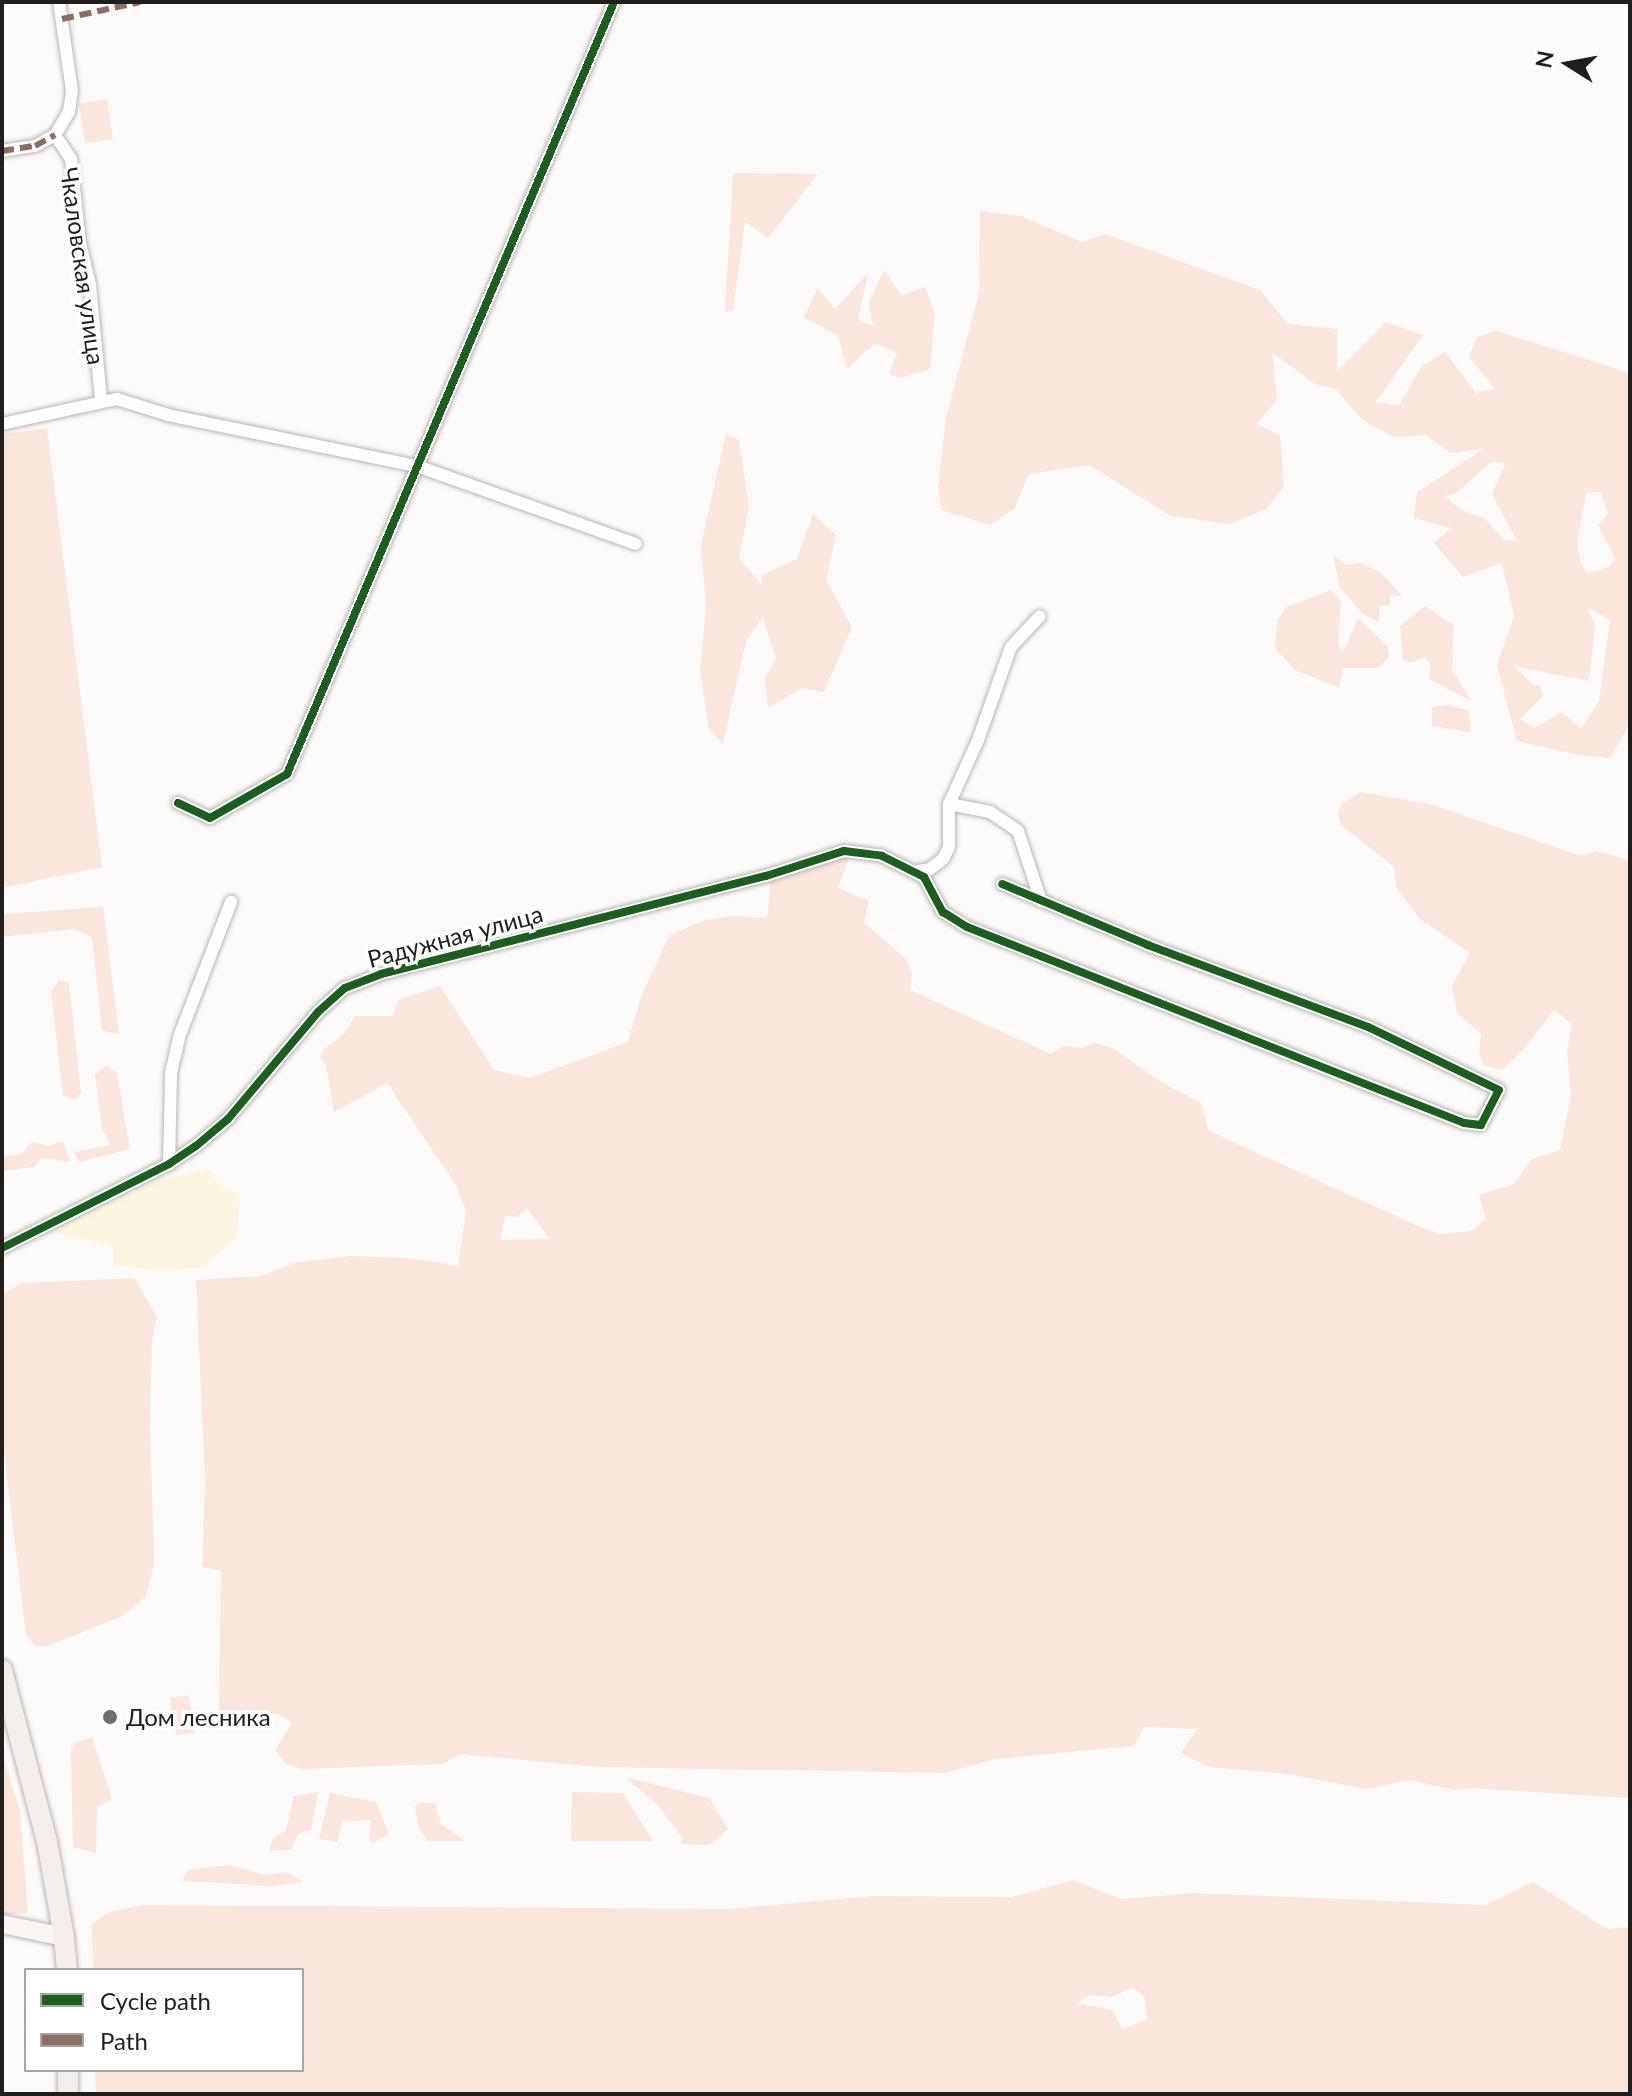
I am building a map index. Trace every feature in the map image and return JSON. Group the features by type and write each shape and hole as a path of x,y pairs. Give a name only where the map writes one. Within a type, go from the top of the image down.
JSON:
{"main road":[{"path":"2,1670 47,1841 67,1968"},
{"path":"2,1924 64,1937"},
{"path":"68,2072 68,2094"}],"street":[{"name":"Чкаловская улица","path":"2,151 35,146 55,135 69,112 72,91 59,2"},
{"path":"178,803 210,818 287,774 614,2"},
{"name":"Чкаловская улица","path":"55,135 71,159 80,243 90,285 101,400"},
{"path":"2,424 101,400 117,399 168,415 417,466 636,544"},
{"path":"914,872 930,869 943,859 949,847 949,804 978,740 1011,647 1040,616"},
{"path":"949,804 990,812 1018,831 1041,901"},
{"name":"Радужная улица","path":"2,1248 169,1164 228,1119 318,1012 345,988 381,974 766,876 844,851 882,856 914,872"},
{"path":"914,872 924,877 943,912 967,927 1464,1123 1481,1125 1499,1090 1368,1027 1148,945 1002,884"},
{"path":"169,1164 173,1061 231,902"}],"shaded area":[{"path":"107,99 113,139 85,143 79,104"},
{"path":"733,173 818,174 768,238 745,222 733,311 725,312"},
{"path":"980,211 1021,216 1082,242 1105,234 1260,290 1288,324 1337,329 1337,371 1386,322 1423,335 1376,402 1399,405 1422,366 1445,352 1476,393 1495,389 1469,357 1477,337 1497,331 1630,373 1630,723 1610,758 1578,755 1517,741 1497,665 1514,616 1502,563 1463,577 1434,543 1451,528 1414,518 1417,492 1484,449 1451,453 1425,435 1394,437 1362,420 1336,389 1315,384 1272,352 1277,399 1257,424 1280,435 1284,486 1266,509 1230,524 1171,516 1089,465 1029,474 1015,508 990,525 941,510 938,487 946,418 979,293","holes":["1491,462 1506,463 1492,494 1517,541 1504,540 1484,518 1461,510 1445,496 1456,493","1601,492 1608,514 1598,525 1615,559 1609,567 1587,573 1581,564 1577,544 1586,493","1587,608 1610,620 1599,701 1581,729 1562,712 1534,728 1520,719 1543,696 1539,684 1535,686 1514,666 1589,681 1595,625"]},
{"path":"884,270 902,296 925,287 935,314 930,369 900,378 889,374 897,353 875,343 847,369 838,336 804,317 818,288 835,309 868,273 858,319 873,327 869,303"},
{"path":"47,428 102,867 2,888 2,434"},
{"path":"726,434 739,440 749,506 739,558 762,585 762,575 797,559 813,514 836,535 826,580 852,627 824,692 802,688 768,708 765,678 776,659 763,617 746,641 723,744 709,729 700,671 706,607 701,545"},
{"path":"1333,555 1347,565 1361,563 1380,572 1402,596 1390,595 1390,605 1380,606 1379,622 1363,614 1340,588"},
{"path":"1331,590 1341,601 1338,646 1344,651 1358,618 1388,647 1389,657 1378,668 1343,668 1339,688 1295,670 1275,648 1277,621 1286,607"},
{"path":"1425,606 1454,625 1452,669 1471,701 1429,679 1431,665 1424,657 1412,663 1403,660 1400,626"},
{"path":"1448,705 1469,711 1471,732 1432,726 1432,707"},
{"path":"1361,792 1433,805 1581,856 1596,851 1630,860 1630,1798 1468,1788 1454,1790 1410,1780 1366,1789 1288,1774 1209,1767 1181,1753 1197,1729 1144,1727 1134,1746 996,1759 944,1773 598,1767 460,1754 443,1764 302,1769 286,1764 275,1750 292,1723 278,1714 219,1711 221,1571 202,1567 205,1482 196,1280 261,1276 295,1263 351,1256 409,1258 458,1266 466,1211 456,1185 387,1083 334,1112 326,1065 320,1058 323,1050 345,1033 355,1016 393,1016 398,1000 440,986 494,1070 530,1078 628,1042 641,997 669,936 701,921 734,916 767,918 771,879 833,857 849,858 838,888 869,901 864,923 906,959 912,973 910,990 1051,1054 1063,1046 1082,1048 1095,1043 1113,1048 1159,1081 1201,1103 1209,1131 1420,1227 1440,1234 1471,1231 1486,1219 1479,1195 1514,1184 1532,1159 1560,1150 1571,1095 1567,1052 1572,1024 1554,1010 1523,1050 1502,1070 1483,1065 1479,1053 1481,1034 1457,1013 1452,986 1470,953 1420,919 1396,887 1394,867 1341,825 1338,813 1343,803","holes":["527,1208 550,1239 501,1240 505,1216 517,1217"]},
{"path":"103,907 119,1034 102,1031 92,937 73,929 2,937 2,914"},
{"path":"59,980 69,983 81,1093 75,1100 63,1095 51,992"},
{"path":"107,1066 117,1073 130,1149 79,1162 74,1152 111,1145 102,1129 95,1074"},
{"path":"63,1141 70,1162 42,1158 34,1167 2,1171 2,1156 20,1155 32,1142 49,1146"},
{"path":"134,1278 157,1317 152,1340 150,1423 154,1563 146,1596 123,1616 47,1646 36,1647 26,1635 2,1436 2,1294 22,1283"},
{"path":"189,1695 194,1733 176,1735 170,1698"},
{"path":"92,1737 112,1799 97,1807 96,1853 73,1847 71,1751 74,1743"},
{"path":"2,1754 20,1810 28,1913 2,1915"},
{"path":"625,1777 709,1798 728,1829 710,1845 682,1844 681,1836 658,1805"},
{"path":"318,1792 311,1830 298,1834 291,1850 269,1851 273,1839 286,1830 294,1796"},
{"path":"572,1792 623,1793 653,1841 571,1841"},
{"path":"330,1793 376,1802 389,1834 373,1843 369,1840 371,1820 343,1821 337,1842 319,1839"},
{"path":"435,1803 441,1824 465,1841 427,1841 418,1825 415,1806"},
{"path":"228,1865 265,1875 288,1872 303,1882 274,1886 182,1881 188,1870"},
{"path":"1073,1880 1122,1899 1195,1893 1485,1905 1533,1882 1607,1929 1630,1927 1630,2094 96,2094 95,2072 304,2072 304,1968 93,1968 92,1924 109,1912 143,1905 728,1909 874,1896 1012,1897","holes":["1132,1988 1144,1996 1147,2019 1123,2029 1112,2010 1077,2003 1090,1995 1111,1997"]}],"sand":[{"path":"209,1169 221,1186 240,1195 237,1238 203,1267 162,1271 113,1265 114,1246 53,1232 155,1182"}],"marked path":[{"path":"62,19 140,2"},
{"path":"2,151 35,146 55,135"}],"cycle path":[{"path":"178,803 210,818 287,774 614,2"},
{"path":"2,1248 169,1164 196,1146 228,1119 318,1012 345,988 381,974 766,876 844,851 882,856 924,877 943,912 967,927 1464,1123 1481,1125 1499,1090 1368,1027 1148,945 1002,884"}],"place":[{"name":"Дом лесника","path":"110,1717"}]}
